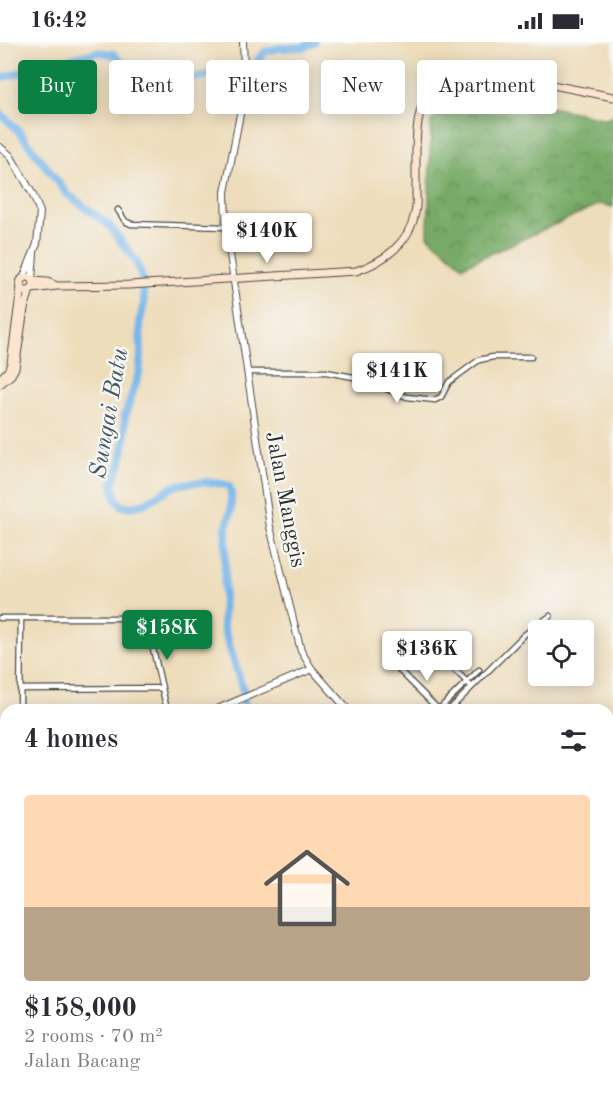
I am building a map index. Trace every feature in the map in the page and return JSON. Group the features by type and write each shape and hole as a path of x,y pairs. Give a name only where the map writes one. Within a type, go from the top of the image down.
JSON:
{"main road":[{"path":"21,287 26,291 32,285 154,284 356,271 384,259 407,234 416,213 418,123 426,94 446,76 468,70 482,71 613,97"},
{"path":"0,379 8,371 11,363 22,279 28,277 32,285 24,309 15,368 0,384"}],"street":[{"name":"Jalan Manggis","path":"243,42 245,88 225,192 226,227 270,527 298,642 312,669 343,704"},
{"path":"0,147 10,155 39,208 40,225 34,250 22,279"},
{"path":"118,210 125,221 130,224 226,227"},
{"path":"32,285 34,250"},
{"path":"247,372 326,372 359,378 407,397 435,400 441,397 448,381 479,360 493,357 531,357"},
{"path":"455,704 524,635 550,616"},
{"path":"0,618 146,618 166,704"},
{"path":"20,704 21,619"},
{"path":"420,635 472,687"},
{"path":"228,704 312,669"},
{"path":"443,704 479,670"},
{"path":"400,671 433,704"},
{"path":"20,689 162,688"}],"green space":[{"path":"557,108 607,119 613,116 613,207 600,204 463,266 428,236 431,121 440,114 557,114"}],"waterway":[{"name":"Sungai Batu","path":"0,78 97,52 113,54 121,62 149,80 176,81 252,67 265,52 279,48 303,47 314,42"},
{"name":"Sungai Batu","path":"0,113 19,131 67,194 109,225 135,260 142,277 144,303 140,320 141,356 139,373 125,416 125,437 121,461 113,482 116,499 122,506 138,506 173,487 186,484 209,483 229,486 231,511 226,529 223,626 243,690 244,704"}]}
